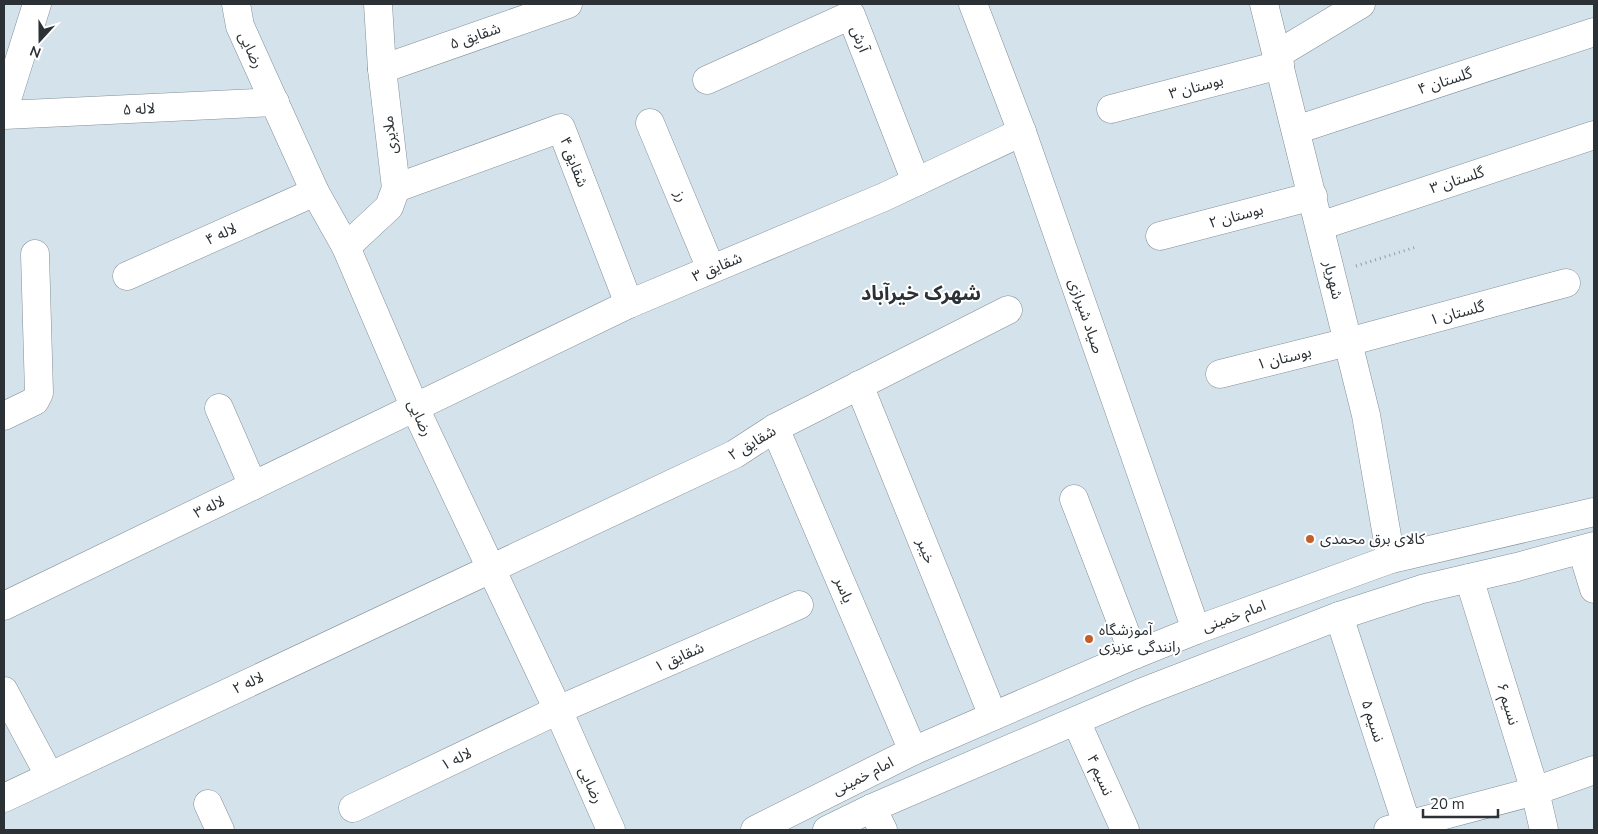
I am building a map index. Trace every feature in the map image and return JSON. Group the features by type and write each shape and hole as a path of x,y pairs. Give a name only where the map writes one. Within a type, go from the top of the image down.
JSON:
{"street":[{"path":"4,109 37,4"},
{"name":"رضایی","path":"236,4 240,26 315,192 346,246 415,408 558,710 611,830"},
{"name":"ملایری","path":"378,4 382,69 396,188"},
{"name":"شقایق ۵","path":"382,69 568,4"},
{"name":"صیاد شیرازی","path":"973,4 1022,132 1196,630"},
{"name":"شهریار","path":"1264,4 1366,415 1391,558"},
{"name":"بوستان ۳","path":"1111,109 1279,60 1362,4"},
{"name":"آرش","path":"707,80 851,16 916,182"},
{"name":"گلستان ۴","path":"1296,130 1594,32"},
{"name":"لاله ۵","path":"4,116 275,102"},
{"name":"رز","path":"650,123 711,269"},
{"name":"شقایق ۴","path":"396,188 562,128 629,304"},
{"name":"شقایق ۳","path":"415,408 629,304 916,182 1022,132"},
{"name":"گلستان ۳","path":"1320,226 1594,135"},
{"path":"346,246 390,207 396,188"},
{"name":"لاله ۴","path":"127,276 315,192"},
{"name":"بوستان ۲","path":"1160,236 1312,196"},
{"path":"4,416 35,400 40,393 35,254"},
{"name":"گلستان ۱","path":"1348,342 1566,283"},
{"name":"شقایق ۲","path":"492,568 735,454 774,428 1008,310"},
{"name":"بوستان ۱","path":"1220,374 1348,342"},
{"name":"خیبر","path":"859,386 993,716"},
{"path":"219,408 253,486"},
{"name":"لاله ۳","path":"4,606 415,408"},
{"name":"یاسر","path":"774,428 913,751"},
{"path":"1074,499 1134,655"},
{"name":"امام خمینی","path":"755,830 913,751 1196,630 1391,558 1594,512"},
{"path":"827,830 878,819 1076,721 1210,665 1339,616 1422,589 1518,567 1588,548 1594,589"},
{"name":"لاله ۲","path":"4,798 49,775 492,568"},
{"name":"نسیم ۶","path":"1469,578 1535,791 1544,830"},
{"name":"شقایق ۱","path":"558,710 799,604"},
{"name":"نسیم ۵","path":"1339,616 1398,828"},
{"path":"4,691 49,775"},
{"name":"لاله ۱","path":"353,808 558,710"},
{"name":"نسیم ۴","path":"1076,721 1125,830"},
{"path":"1398,828 1535,791 1594,770"},
{"path":"208,804 220,830"}],"path":[{"path":"1331,273 1416,247"}],"place":[{"name":"کالای برق محمدی","path":"1310,539"},
{"name":"آموزشگاه رانندگی عزیزی","path":"1089,639"}],"district":[{"name":"شهرک خیرآباد","path":"921,293"}]}
